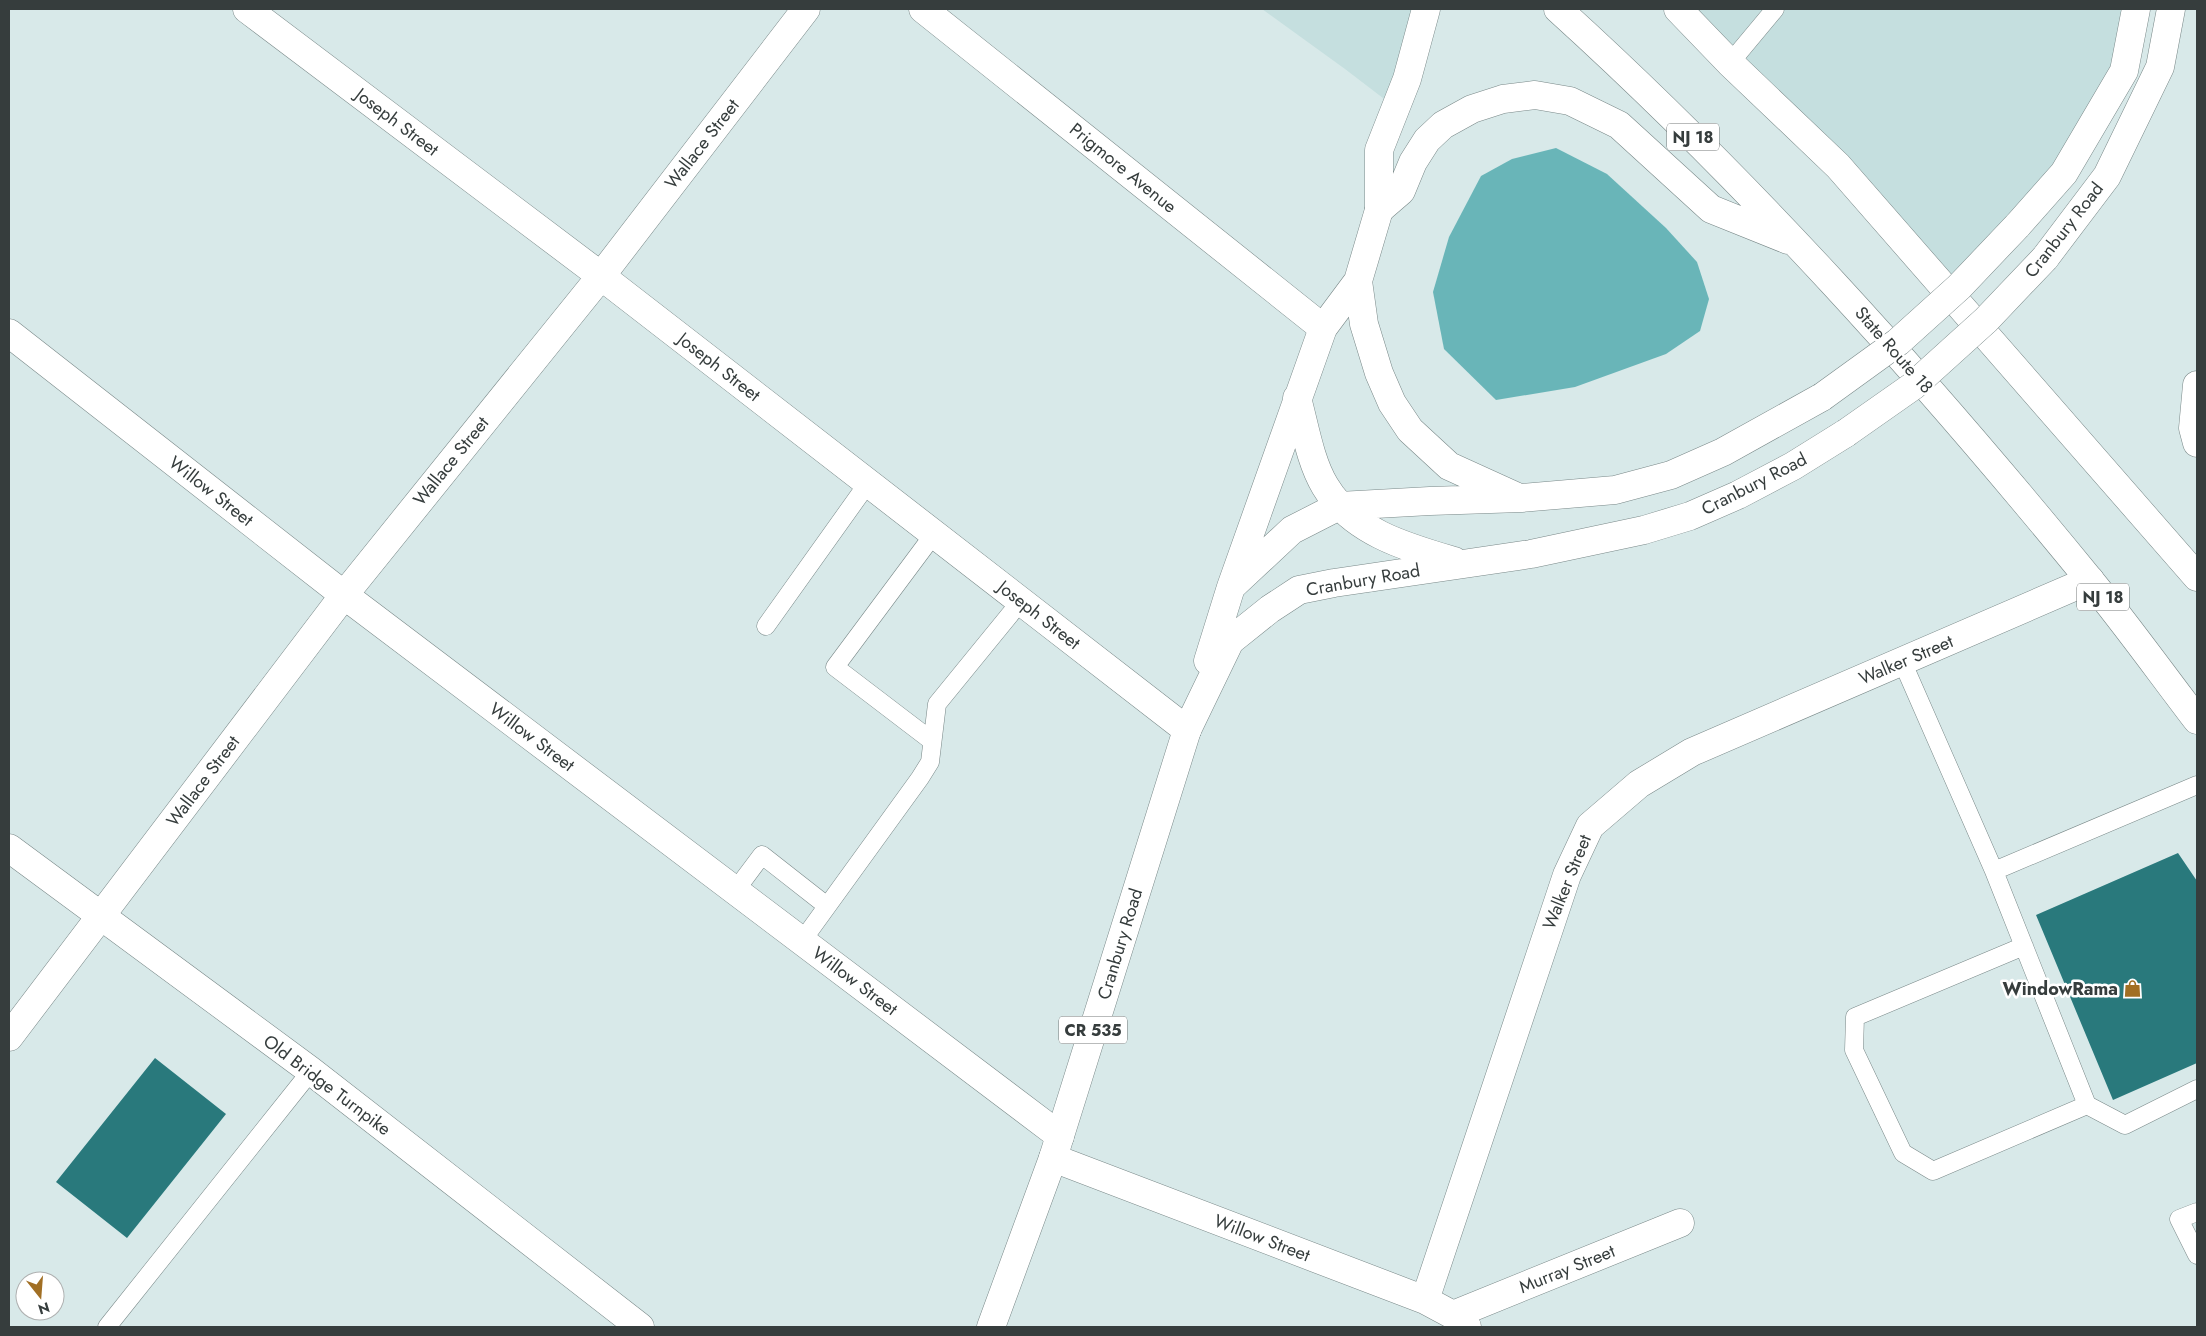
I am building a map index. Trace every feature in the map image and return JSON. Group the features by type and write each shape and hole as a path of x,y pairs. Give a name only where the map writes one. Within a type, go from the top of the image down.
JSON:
{"main road":[{"name":"Joseph Street","path":"247,9 600,276 1187,730"},
{"name":"Wallace Street","path":"9,1037 344,595 600,276 806,9"},
{"name":"Prigmore Avenue","path":"923,9 1323,328"},
{"name":"Cranbury Road","path":"991,1327 1056,1147 1231,587 1323,328 1358,281 1379,210 1379,150 1407,79 1426,9"},
{"name":"State Route 18","path":"1558,9 1623,67 1800,245 1879,332 2090,580 2197,720"},
{"name":"Cranbury Road","path":"1231,587 1292,530 1339,506 1521,498 1615,490 1670,474 1723,452 1822,396 1898,342 1959,286 2017,226 2064,173 2124,71 2136,9"},
{"name":"Cranbury Road","path":"1187,730 1230,641 1270,609 1299,590 1334,583 1530,554 1644,530 1690,516 1746,491 1793,466 1846,433 1913,386 1986,320 2045,258 2106,176 2160,67 2171,9"},
{"path":"1681,10 1730,63 1838,166 2197,577"},
{"path":"1379,210 1401,191 1413,162 1427,140 1443,124 1472,110 1503,99 1535,95 1570,101 1619,125 1711,209 1800,245"},
{"path":"1358,281 1364,324 1379,374 1392,403 1410,430 1449,466 1521,498"},
{"name":"Willow Street","path":"9,332 344,595 802,941 1056,1147 1425,1300 1460,1321"},
{"path":"2197,385 2193,428 2197,443"},
{"path":"1298,398 1314,459 1324,485 1339,506 1373,532 1403,546 1463,563"},
{"name":"Walker Street","path":"1425,1300 1567,875 1590,826 1639,784 1692,752 2090,580"},
{"name":"Old Bridge Turnpike","path":"9,848 311,1071 640,1327"},
{"name":"Murray Street","path":"1460,1321 1680,1223"}],"lane":[{"path":"1730,63 1774,9"},
{"path":"766,626 868,483"},
{"path":"932,740 835,667 934,534"},
{"path":"802,941 930,762 937,704 1021,601"},
{"path":"1902,662 1994,871 2087,1105 2125,1125 2197,1089"},
{"path":"1994,871 2197,785"},
{"path":"735,891 762,855 828,906"},
{"path":"2024,946 1855,1017 1854,1050 1903,1153 1933,1171 2087,1105"},
{"path":"108,1327 311,1071"},
{"path":"2197,1212 2179,1219 2197,1254"}],"shaded area":[{"path":"1262,9 1426,9 1396,108 1345,69"},
{"path":"1680,9 2136,9 2124,71 2064,173 1948,293"}],"water":[{"path":"1556,148 1607,174 1666,228 1697,262 1709,299 1700,331 1666,354 1575,387 1496,400 1444,349 1433,292 1449,237 1481,176 1512,159"}],"building":[{"name":"WindowRama","path":"2178,853 2197,881 2197,1063 2113,1100 2036,915"},
{"path":"155,1058 226,1114 127,1238 56,1182"}],"place":[{"name":"WindowRama","path":"2132,989"}]}
